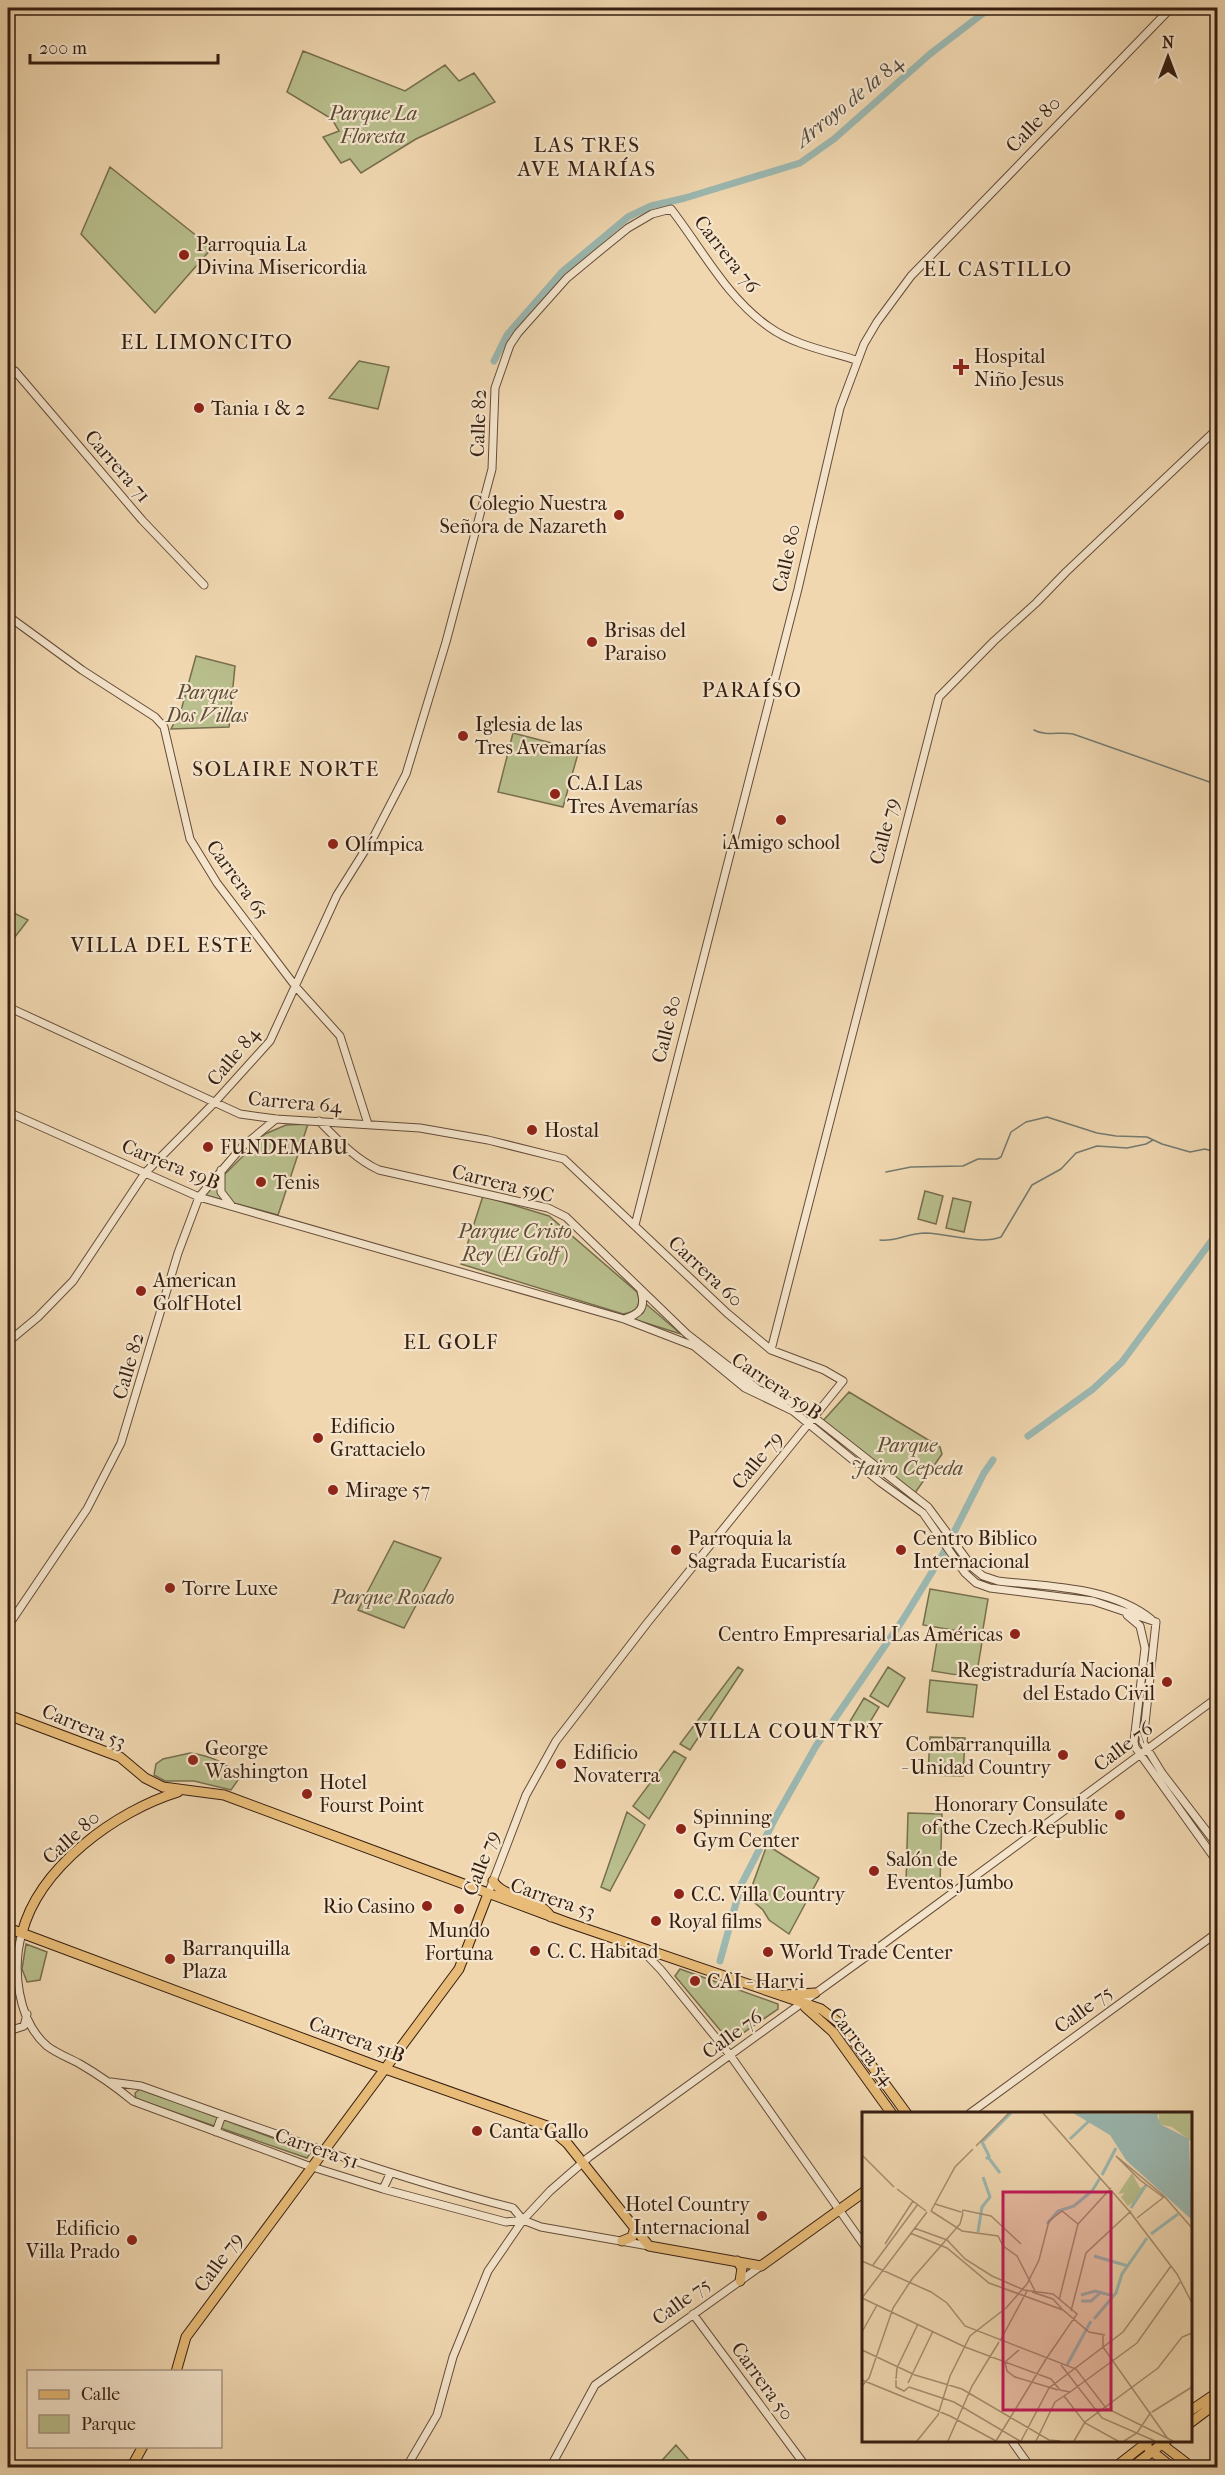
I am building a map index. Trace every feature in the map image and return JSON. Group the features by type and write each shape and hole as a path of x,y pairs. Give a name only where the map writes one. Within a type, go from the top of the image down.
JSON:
{"main road":[{"name":"Carrera 53","path":"8,1715 120,1756 153,1783 173,1790 225,1795 488,1894 638,1946"},
{"name":"Calle 80","path":"22,1933 30,1912 47,1885 88,1841 135,1809 183,1790"},
{"path":"493,1881 501,1889 544,1906 551,1917"},
{"name":"Calle 79","path":"178,2370 186,2337 459,1969 488,1894"},
{"path":"530,1909 544,1906"},
{"name":"Carrera 51B","path":"8,1928 385,2069 546,2126 567,2143 649,2246"},
{"name":"Carrera 54","path":"638,1946 821,2009 842,2025 906,2112"},
{"path":"777,1995 815,1993"},
{"name":"Carrera 54","path":"801,2003 832,2032 891,2112"},
{"path":"869,2082 878,2074"},
{"name":"Calle 75","path":"761,2266 862,2193"},
{"path":"622,2241 632,2237 635,2228"},
{"name":"Carrera 51","path":"649,2246 761,2266"},
{"path":"737,2262 742,2268 740,2281"},
{"path":"1192,2410 1218,2392"},
{"path":"1192,2421 1218,2402"},
{"path":"1114,2468 1145,2442 1152,2452 1173,2468"},
{"path":"1131,2468 1162,2442 1193,2468"},
{"path":"131,2468 142,2448"}],"street":[{"name":"Calle 80","path":"635,1225 798,589 840,408 856,360 877,322 911,276 1171,8"},
{"name":"Carrera 76","path":"671,210 730,292 769,327 793,340 856,360"},
{"name":"Calle 82","path":"426,711 492,469 495,388 510,345 567,278 628,228 652,214 671,210"},
{"name":"Carrera 71","path":"8,367 15,371 142,520 204,585"},
{"name":"Calle 79","path":"771,1350 939,697 994,640 1036,603 1218,428"},
{"name":"Carrera 65","path":"8,616 82,670 155,717 164,727 190,839 217,883 296,987 340,1036 368,1124"},
{"name":"Calle 84","path":"8,1342 38,1317 73,1281 145,1173 214,1103 270,1041 337,895 374,836 406,774 426,711"},
{"name":"Carrera 64","path":"8,1007 240,1114 276,1119 420,1128 488,1140 564,1159"},
{"name":"Carrera 59B","path":"8,1112 199,1197 624,1319 694,1346 730,1373 759,1390 794,1403 880,1482 923,1514 940,1538 983,1576 998,1581 1099,1594 1120,1600 1156,1622"},
{"name":"Calle 82","path":"8,1626 87,1509 122,1443 178,1253 199,1197 221,1170 258,1133 276,1119"},
{"name":"Carrera 59C","path":"319,1121 354,1154 379,1170 548,1208 566,1217 687,1334"},
{"name":"Carrera 60","path":"564,1159 727,1313 771,1350 824,1370 843,1381"},
{"path":"221,1170 221,1192 231,1205"},
{"path":"624,1319 636,1316 642,1308 644,1301 641,1290"},
{"name":"Carrera 59B","path":"687,1334 730,1373"},
{"name":"Calle 79","path":"488,1894 526,1795 556,1741 648,1622 843,1381"},
{"name":"Carrera 59B","path":"811,1421 928,1507 945,1531 965,1574 976,1583 990,1588 1094,1601 1156,1622"},
{"path":"1120,1610 1133,1618 1144,1635 1145,1648 1134,1741 1138,1753 1218,1863"},
{"path":"1156,1622 1142,1736 1145,1748 1218,1846"},
{"name":"Calle 76","path":"406,2468 437,2415 453,2356 488,2271 524,2220 550,2191 582,2162 1218,1696"},
{"path":"1188,1822 1195,1816"},
{"name":"Calle 75","path":"972,2112 1218,1932"},
{"name":"Calle 80","path":"22,1933 17,1958 17,1977 27,2014 47,2046"},
{"name":"Carrera 53","path":"638,1946 661,1970 730,2055 862,2242"},
{"path":"12,2030 24,2026 27,2014"},
{"name":"Carrera 51","path":"47,2046 109,2081 133,2101 216,2132 312,2167 383,2189 506,2222 524,2220"},
{"name":"Carrera 51","path":"109,2081 141,2086 390,2174 513,2208 524,2220 541,2227 649,2246"},
{"path":"133,2101 131,2090 141,2086"},
{"path":"216,2132 222,2115"},
{"path":"383,2189 390,2174"},
{"path":"443,2206 449,2191"},
{"name":"Calle 75","path":"550,2468 595,2385 761,2266"},
{"name":"Carrera 50","path":"693,2314 807,2468"},
{"path":"1012,2442 1031,2468"}],"green space":[{"name":"Parque La Floresta","path":"303,51 405,91 445,65 459,81 474,73 495,102 416,139 361,173 350,159 341,163 323,137 339,131 332,119 287,92"},
{"path":"110,167 212,248 155,313 81,234"},
{"path":"359,361 389,367 378,409 329,398"},
{"name":"Parque Dos Villas","path":"196,656 235,666 229,727 171,729 182,707"},
{"path":"513,733 579,750 563,807 498,792"},
{"path":"8,910 28,920 8,946"},
{"path":"308,1124 278,1215 204,1195 265,1134 286,1125"},
{"path":"925,1191 943,1196 936,1224 918,1219"},
{"name":"Parque Cristo Rey (El Golf)","path":"483,1196 549,1216 637,1292 639,1301 635,1310 623,1314 461,1264"},
{"path":"953,1198 971,1202 964,1232 946,1228"},
{"path":"646,1304 681,1334 633,1319 643,1313"},
{"name":"Parque Jairo Cepeda","path":"849,1392 940,1447 942,1454 915,1493 822,1422"},
{"name":"Parque Rosado","path":"394,1541 441,1558 404,1628 358,1610"},
{"path":"930,1589 988,1599 982,1635 923,1625"},
{"path":"938,1635 982,1642 976,1678 932,1671"},
{"path":"738,1667 743,1670 690,1750 680,1744"},
{"path":"888,1667 905,1678 888,1707 870,1696"},
{"path":"930,1680 977,1685 973,1717 927,1712"},
{"path":"864,1698 879,1707 864,1732 849,1723"},
{"path":"930,1737 965,1738 963,1776 928,1775"},
{"path":"674,1751 686,1758 649,1819 633,1806"},
{"path":"190,1753 217,1760 240,1777 231,1790 194,1781 165,1781 154,1775 156,1764 163,1759"},
{"path":"627,1812 645,1825 610,1891 601,1887"},
{"path":"908,1813 942,1814 940,1884 906,1883"},
{"path":"767,1845 819,1878 789,1934 769,1920 763,1910 748,1897"},
{"path":"26,1944 47,1952 40,1980 27,1982 22,1969"},
{"path":"680,1969 778,2004 778,2009 730,2042 675,1976"},
{"path":"140,2089 311,2152 307,2158 136,2099 135,2093"},
{"path":"676,2445 695,2467 656,2467"}],"waterway":[{"name":"Arroyo de la 84","path":"494,361 507,335 562,272 628,217 651,206 800,163 834,139 930,54 990,8"},
{"path":"1034,730 1043,733 1073,734 1218,785"},
{"path":"886,1172 911,1167 963,1166 978,1159 997,1159 1001,1157 1011,1132 1026,1122 1047,1117 1097,1133 1147,1137 1190,1152 1205,1149 1218,1153"},
{"path":"880,1240 926,1233 974,1240 1001,1237 1032,1185 1061,1169 1076,1153 1097,1146 1127,1148 1153,1140"},
{"path":"1028,1436 1093,1389 1122,1362 1218,1232"},
{"path":"720,1961 741,1885 777,1815 816,1746 904,1618 943,1554 984,1473 993,1460"}],"place":[{"name":"Parroquia La Divina Misericordia","path":"184,255"},
{"name":"Hospital Niño Jesus","path":"961,367"},
{"name":"Tania 1 & 2","path":"199,408"},
{"name":"Colegio Nuestra Señora de Nazareth","path":"619,515"},
{"name":"Brisas del Paraiso","path":"592,642"},
{"name":"Iglesia de las Tres Avemarías","path":"463,736"},
{"name":"C.A.I Las Tres Avemarías","path":"555,794"},
{"name":"¡Amigo school","path":"781,820"},
{"name":"Olímpica","path":"333,844"},
{"name":"Hostal","path":"532,1130"},
{"name":"FUNDEMABU","path":"208,1147"},
{"name":"Tenis","path":"261,1182"},
{"name":"American Golf Hotel","path":"141,1291"},
{"name":"Edificio Grattacielo","path":"318,1438"},
{"name":"Mirage 57","path":"333,1490"},
{"name":"Parroquia la Sagrada Eucaristía","path":"676,1550"},
{"name":"Centro Biblico Internacional","path":"901,1550"},
{"name":"Torre Luxe","path":"170,1588"},
{"name":"Centro Empresarial Las Américas","path":"1015,1634"},
{"name":"Registraduría Nacional del Estado Civil","path":"1167,1682"},
{"name":"Combarranquilla - Unidad Country","path":"1063,1755"},
{"name":"George Washington","path":"193,1760"},
{"name":"Edificio Novaterra","path":"561,1764"},
{"name":"Hotel Fourst Point","path":"307,1794"},
{"name":"Honorary Consulate of the Czech Republic","path":"1120,1815"},
{"name":"Spinning Gym Center","path":"681,1829"},
{"name":"Salón de Eventos Jumbo","path":"874,1871"},
{"name":"C.C. Villa Country","path":"679,1894"},
{"name":"Rio Casino","path":"427,1906"},
{"name":"Mundo Fortuna","path":"459,1909"},
{"name":"Royal films","path":"656,1921"},
{"name":"C. C. Habitad","path":"535,1951"},
{"name":"World Trade Center","path":"768,1952"},
{"name":"Barranquilla Plaza","path":"170,1959"},
{"name":"CAI - Harvi","path":"695,1981"},
{"name":"Canta Gallo","path":"477,2131"},
{"name":"Hotel Country Internacional","path":"762,2216"},
{"name":"Edificio Villa Prado","path":"132,2240"}],"district":[{"name":"LAS TRES AVE MARÍAS","path":"587,157"},
{"name":"EL CASTILLO","path":"998,269"},
{"name":"EL LIMONCITO","path":"207,342"},
{"name":"PARAÍSO","path":"752,690"},
{"name":"SOLAIRE NORTE","path":"286,769"},
{"name":"VILLA DEL ESTE","path":"162,945"},
{"name":"EL GOLF","path":"451,1342"},
{"name":"VILLA COUNTRY","path":"789,1731"}]}
